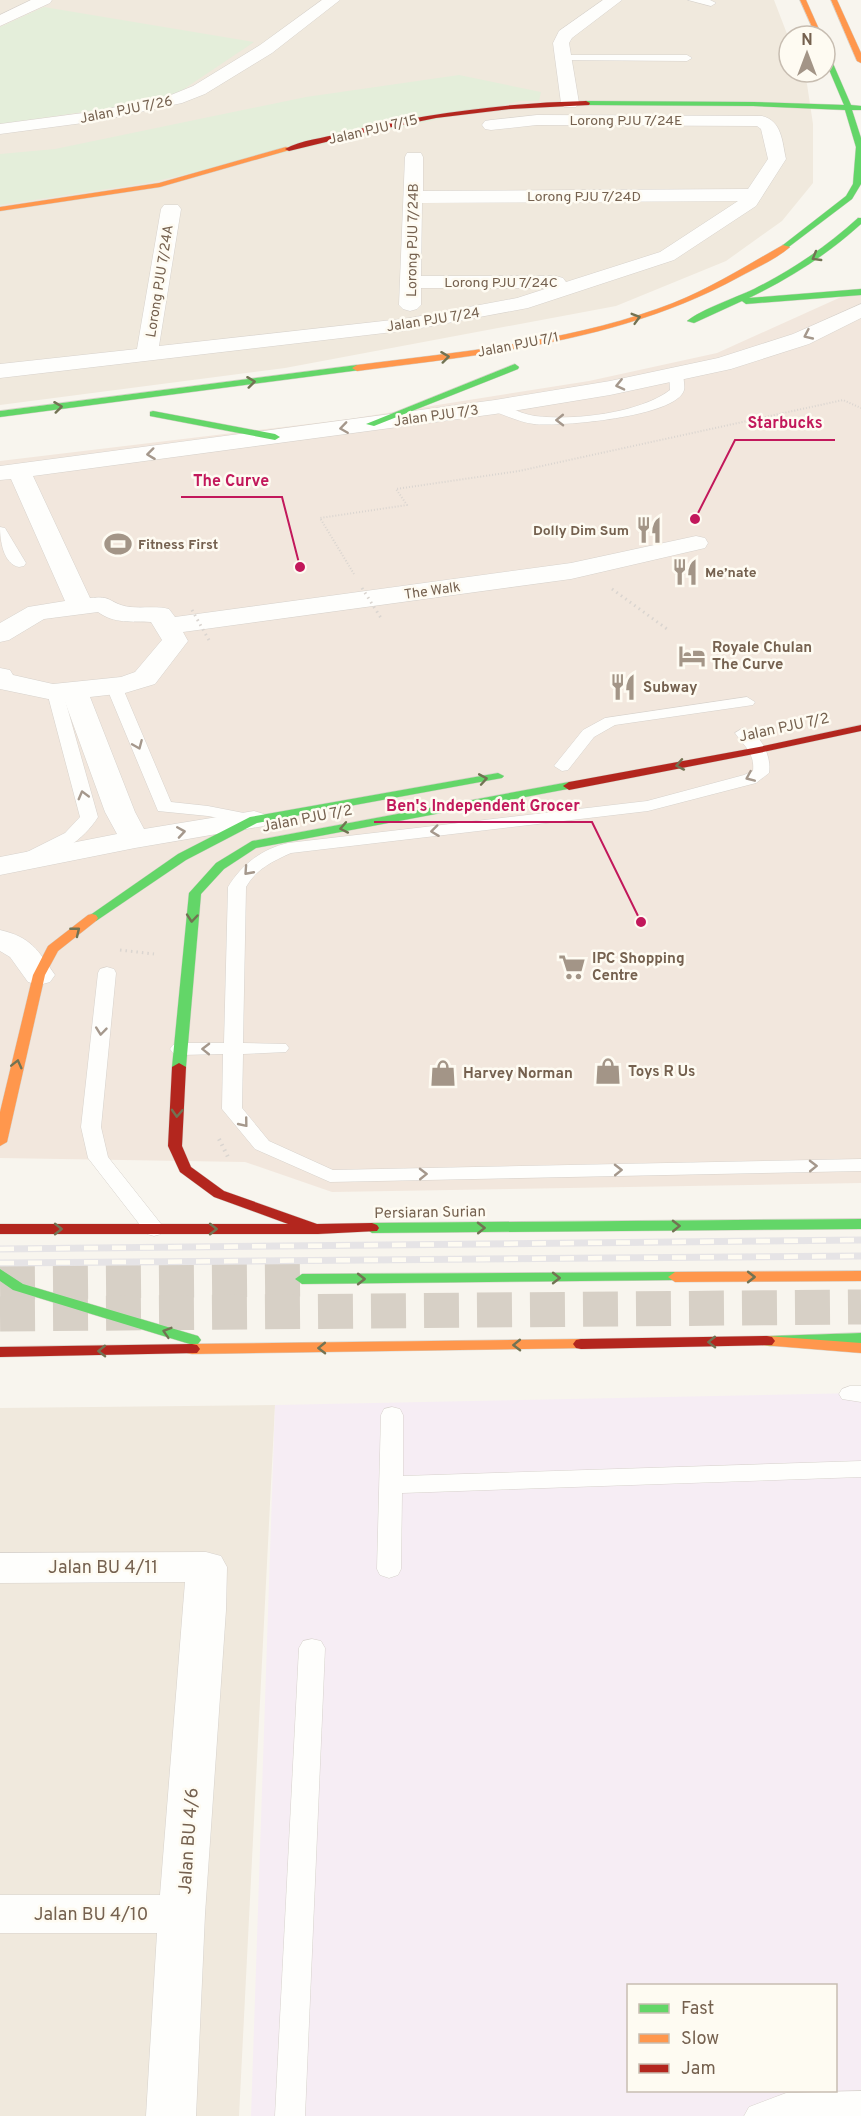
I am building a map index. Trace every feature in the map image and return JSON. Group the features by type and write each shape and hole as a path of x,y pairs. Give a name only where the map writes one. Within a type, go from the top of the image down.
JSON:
{"street":[{"path":"0,21 44,0"},
{"name":"Jalan PJU 7/26","path":"0,129 98,116 177,99 199,90 266,49 332,0"},
{"path":"570,103 561,43 565,35 614,0"},
{"path":"802,0 813,24"},
{"path":"834,0 861,61"},
{"name":"Jalan PJU 7/1","path":"0,414 454,356 598,328 660,311 707,292 793,243 849,197 857,184 861,159 855,128 854,105 837,81"},
{"path":"793,104 824,93 832,84"},
{"name":"Jalan PJU 7/15","path":"0,209 160,185 338,136 446,113 496,106 570,103 758,113 793,104 854,105"},
{"path":"793,104 855,128"},
{"name":"Lorong PJU 7/24E","path":"491,124 537,120 758,113"},
{"name":"Jalan PJU 7/24","path":"0,371 410,324 521,304 592,282 667,256 749,202 777,159 770,127 758,113"},
{"name":"Lorong PJU 7/24B","path":"410,324 414,157"},
{"name":"Lorong PJU 7/24D","path":"413,197 754,195"},
{"name":"Lorong PJU 7/24A","path":"147,354 171,209"},
{"path":"677,325 739,301 826,251 847,236 861,220"},
{"name":"Lorong PJU 7/24C","path":"411,282 592,282"},
{"path":"739,301 861,292"},
{"name":"Jalan PJU 7/3","path":"7,474 495,407 610,388 676,372 723,364 801,339 861,310"},
{"name":"Jalan PJU 7/1","path":"371,424 521,365 451,376"},
{"path":"198,409 147,415 275,437"},
{"path":"7,474 81,607"},
{"name":"The Walk","path":"167,626 571,571 696,543"},
{"path":"0,634 37,612 103,604 116,613 160,614 176,641 145,678 125,686 65,693 2,681 0,676"},
{"path":"65,693 120,812 135,839"},
{"name":"Jalan PJU 7/2","path":"318,1229 219,1194 185,1169 175,1146 180,1049 195,893 220,866 252,845 759,750 861,728"},
{"path":"556,766 585,761"},
{"name":"Jalan PJU 7/2","path":"0,1142 2,1123 39,975 53,949 86,922 182,857 254,820 515,773"},
{"path":"13,863 135,839 254,820"},
{"path":"0,939 21,950 39,975"},
{"name":"Persiaran Surian","path":"0,1229 318,1229 861,1224"},
{"path":"0,1274 18,1287 223,1349"},
{"path":"302,1280 861,1276"},
{"path":"0,1352 861,1338"},
{"path":"770,1341 861,1348"},
{"name":"Jalan BU 4/11","path":"0,1568 206,1567"},
{"name":"Jalan BU 4/6","path":"171,2116 206,1567"},
{"name":"Jalan BU 4/10","path":"0,1914 183,1914"}],"lane":[{"path":"693,0 711,3"},
{"path":"563,58 687,58"},
{"path":"0,531 19,563"},
{"path":"116,691 164,807 208,811 254,820"},
{"path":"13,863 69,840 84,827 89,817 65,693"},
{"path":"556,766 596,726 610,721 747,702"},
{"path":"743,733 759,750 764,763 760,773 750,779 648,806 288,848 254,864 243,875 237,886 232,1108 262,1145 330,1176 861,1165"},
{"path":"107,972 91,1127 98,1158 154,1229"},
{"path":"180,1049 279,1047"},
{"path":"388,1569 392,1415"},
{"path":"390,1485 861,1469"},
{"path":"290,2116 312,1648"},
{"path":"759,2116 786,2106 861,2104"}],"path":[{"path":"356,578 320,518 407,506 396,489 519,471 843,400 861,408"},
{"path":"606,585 667,629"},
{"path":"362,588 381,618"},
{"path":"192,610 210,642"},
{"path":"212,1188 232,1165 219,1140 218,1129"}],"shaded area":[{"path":"0,0 774,0 783,24 777,24 777,84 807,84 813,124 813,183 782,221 726,261 616,306 285,368 0,405"},
{"path":"861,288 861,1183 332,1192 245,1162 0,1158 0,461 349,419 589,381 717,353"},
{"path":"861,1393 861,2116 251,2116 275,1405"},
{"path":"275,1405 239,2116 0,2116 0,1408"}],"green space":[{"path":"44,7 254,42 181,91 146,103 0,124 0,27"},
{"path":"459,75 541,92 539,101 521,101 147,183 0,205 0,154 55,149 306,97"}],"tunnel":[{"path":"0,1282 302,1279"},
{"path":"0,1314 861,1307"}],"railway":[{"path":"0,1249 861,1240"},
{"path":"0,1263 861,1256"}],"traffic: fast":[{"path":"786,247 849,197 857,184 860,147 837,80"},
{"path":"586,103 753,104 861,108"},
{"path":"691,321 737,301 802,266 823,252 861,220"},
{"path":"746,301 861,292"},
{"path":"371,424 515,367"},
{"path":"0,414 357,368"},
{"path":"153,414 275,437"},
{"path":"92,918 182,857 254,820 498,776"},
{"path":"179,1067 195,893 220,866 252,845 569,786"},
{"path":"372,1228 861,1224"},
{"path":"0,1274 18,1287 193,1340"},
{"path":"302,1279 675,1277"},
{"path":"770,1341 861,1338"}],"traffic: slow":[{"path":"803,0 814,24"},
{"path":"834,0 861,61"},
{"path":"0,209 160,185 289,149"},
{"path":"357,368 510,347 587,332 624,322 660,311 693,297 786,247"},
{"path":"0,1142 39,975 53,949 92,918"},
{"path":"675,1277 861,1276"},
{"path":"767,1341 861,1348"},
{"path":"192,1349 581,1344"}],"traffic: jam":[{"path":"289,149 436,116 511,107 586,103"},
{"path":"569,786 861,728"},
{"path":"179,1067 175,1146 185,1169 219,1194 318,1229"},
{"path":"0,1229 372,1228"},
{"path":"581,1344 767,1341"},
{"path":"0,1352 192,1349"}],"place":[{"name":"Starbucks","path":"695,519"},
{"name":"Dolly Dim Sum","path":"649,530"},
{"name":"Fitness First","path":"118,544"},
{"name":"The Curve","path":"300,567"},
{"name":"Me’nate","path":"685,572"},
{"name":"Royale Chulan The Curve","path":"692,656"},
{"name":"Subway","path":"623,687"},
{"name":"Ben's Independent Grocer","path":"641,922"},
{"name":"IPC Shopping Centre","path":"572,967"},
{"name":"Toys R Us","path":"608,1071"},
{"name":"Harvey Norman","path":"443,1073"}]}
